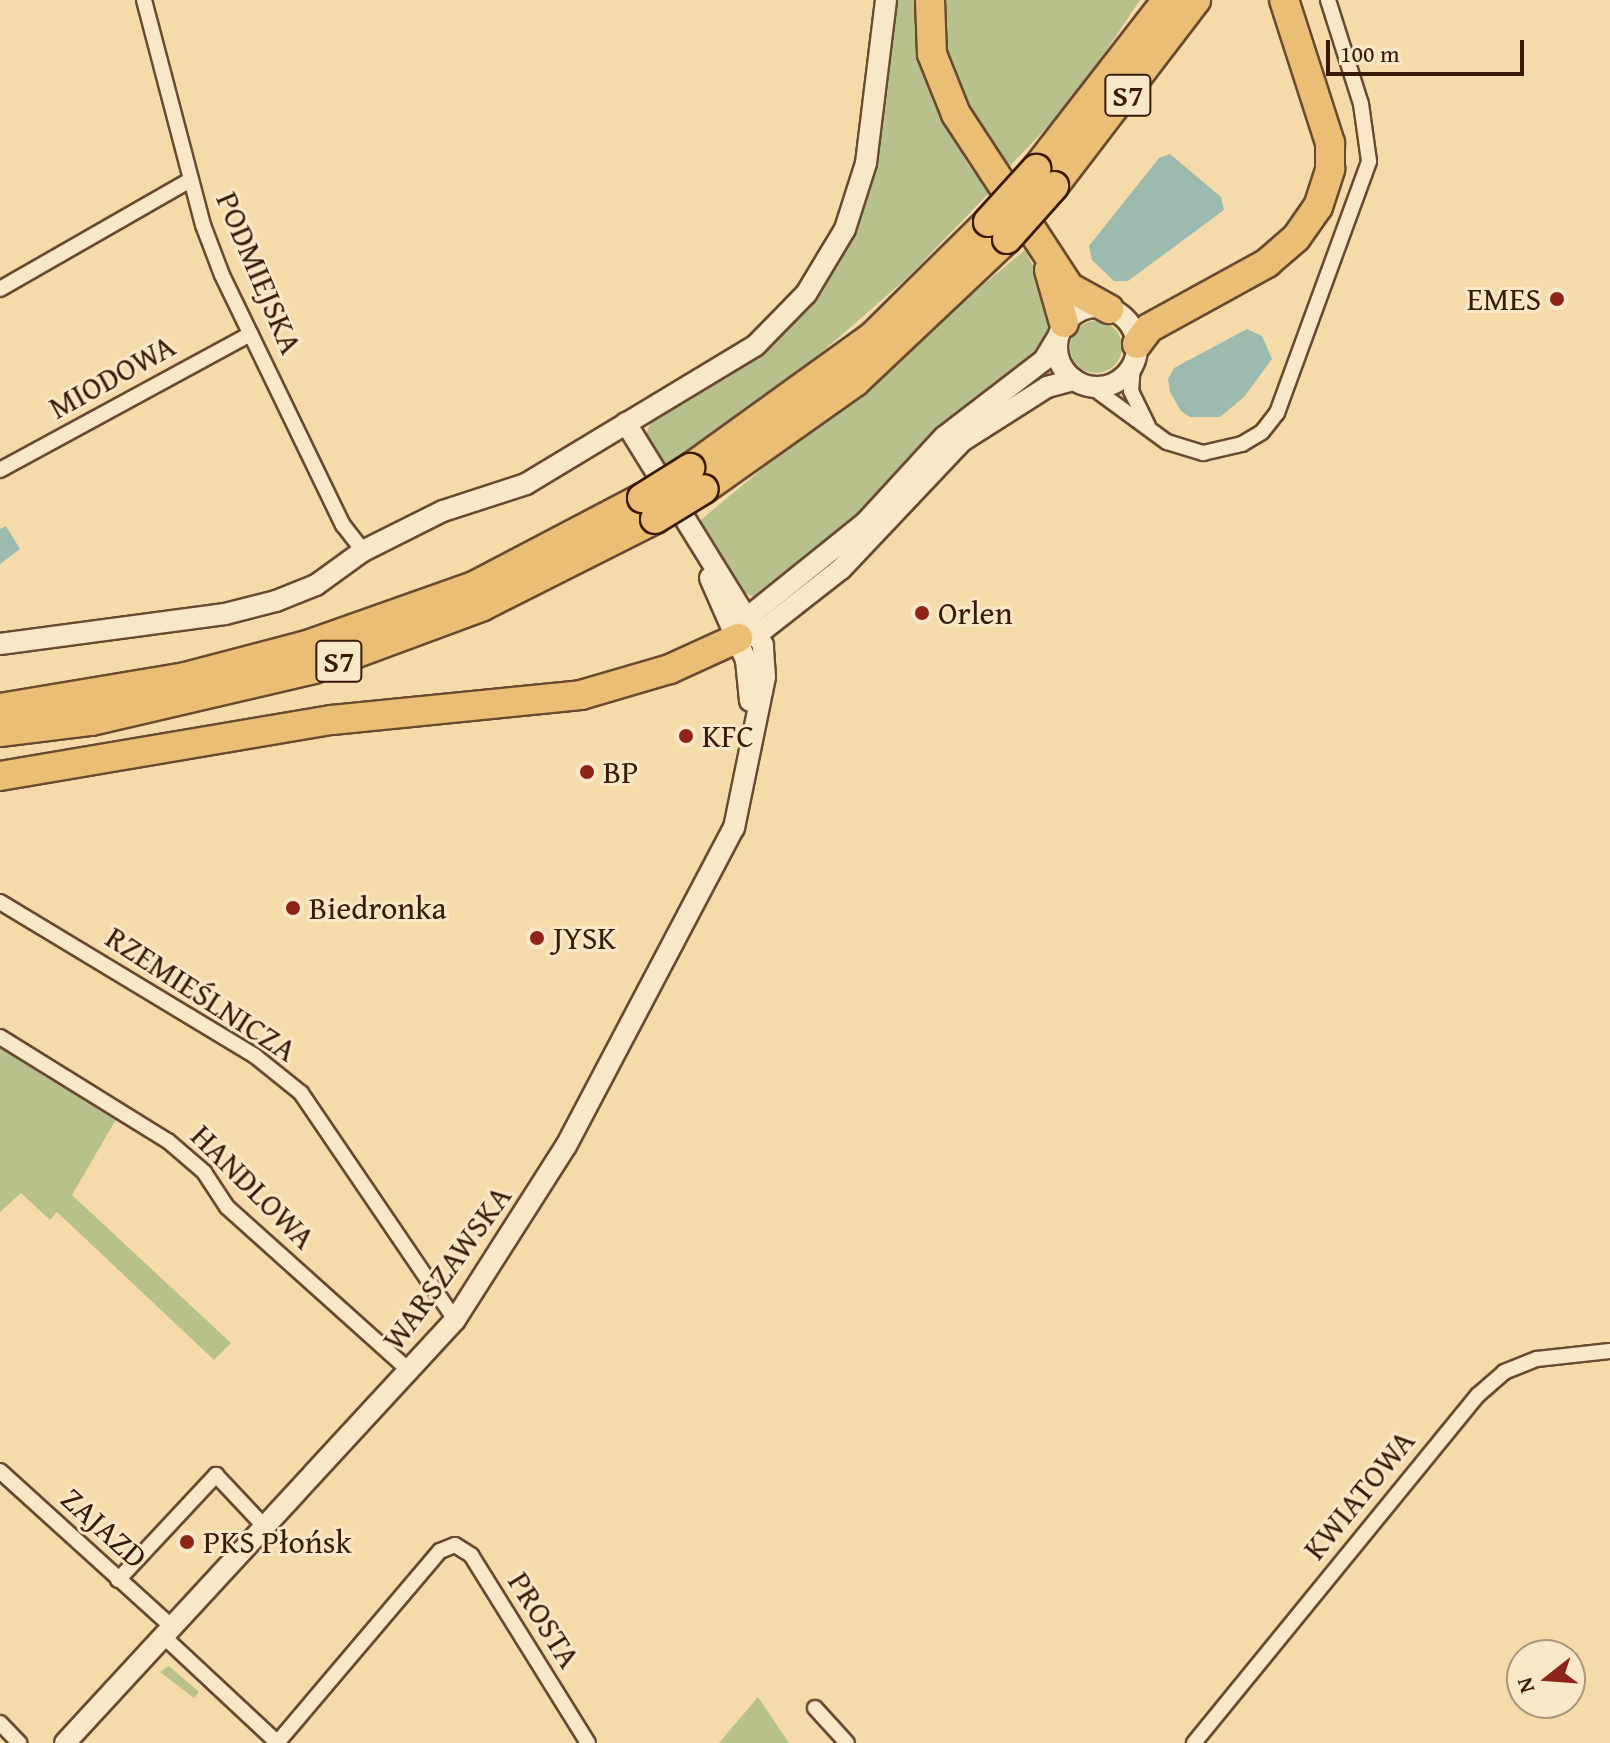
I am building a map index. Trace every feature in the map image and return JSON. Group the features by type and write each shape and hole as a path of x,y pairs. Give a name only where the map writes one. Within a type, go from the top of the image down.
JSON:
{"highway":[{"path":"930,0 928,29 940,83 1042,250 1069,287 1109,309"},
{"path":"1145,31 1151,0"},
{"name":"S7","path":"1045,177 1167,0"},
{"name":"S7","path":"0,732 118,716 314,669 483,606 648,508 697,478 873,336 997,230 1196,0"},
{"path":"1135,354 1149,328 1267,263 1296,238 1318,207 1330,169 1330,143 1284,0"},
{"path":"1042,250 1061,330"},
{"name":"S7","path":"0,708 185,677 307,645 476,585 648,508"},
{"path":"0,776 270,728 581,695 681,665 748,630"}],"street":[{"name":"PODMIEJSKA","path":"144,0 206,235 343,525 363,551"},
{"path":"0,644 225,614 276,601 316,585 363,551 443,511 526,484 755,346 783,322 827,264 845,229 866,163 886,0"},
{"path":"1061,330 1059,361 1083,383 1116,400 1153,433 1185,449 1225,451 1262,432 1287,395 1369,161 1361,104 1328,0"},
{"path":"0,289 190,180"},
{"path":"748,630 836,549 944,437 1044,360 1061,330 1085,308 1109,309 1129,322 1135,354 1131,391 1153,433"},
{"name":"MIODOWA","path":"0,470 251,334"},
{"path":"748,630 850,561 962,441 1047,387 1116,382 1135,354"},
{"name":"WARSZAWSKA","path":"65,1743 263,1525 411,1372 455,1320 566,1146 734,828 750,745 748,630 626,423"},
{"name":"RZEMIEŚLNICZA","path":"0,902 255,1056 301,1093 455,1320"},
{"name":"HANDLOWA","path":"0,1037 168,1141 204,1172 227,1207 411,1372"},
{"name":"KWIATOWA","path":"1204,1739 1478,1395 1504,1372 1537,1359 1610,1351"},
{"name":"ZAJAZD","path":"0,1471 118,1580 277,1743"},
{"path":"118,1580 216,1475 263,1525"},
{"name":"PROSTA","path":"277,1743 440,1551 455,1545 471,1555 588,1743"},
{"path":"815,1708 847,1743"},
{"path":"0,1723 19,1743"}],"green space":[{"path":"895,0 918,0 917,51 930,92 967,163 990,192 907,278 814,359 662,468 646,434 652,419 731,374 782,336 846,249 873,180"},
{"path":"942,0 1140,0 1074,99 1003,173 955,81 943,42"},
{"path":"1025,250 1045,289 1052,318 1041,354 860,521 759,598 739,592 696,524"},
{"path":"1096,321 1114,329 1122,347 1114,365 1096,373 1078,365 1070,347 1078,329"},
{"path":"0,1045 118,1116 72,1195 231,1343 214,1360 57,1212 50,1220 21,1193 0,1212"},
{"path":"169,1666 199,1692 194,1698 160,1672"},
{"path":"758,1697 789,1743 719,1743"}],"shaded area":[{"path":"1170,154 1221,197 1224,210 1128,281 1114,281 1092,260 1089,246 1159,158"},
{"path":"1247,329 1262,336 1272,359 1244,397 1220,417 1190,417 1181,411 1170,392 1168,379 1174,368"},
{"path":"6,526 20,549 0,564 0,529"}],"place":[{"name":"EMES","path":"1557,299"},
{"name":"Orlen","path":"922,613"},
{"name":"KFC","path":"686,736"},
{"name":"BP","path":"587,772"},
{"name":"Biedronka","path":"293,908"},
{"name":"JYSK","path":"537,938"},
{"name":"PKS Płońsk","path":"187,1542"}]}
